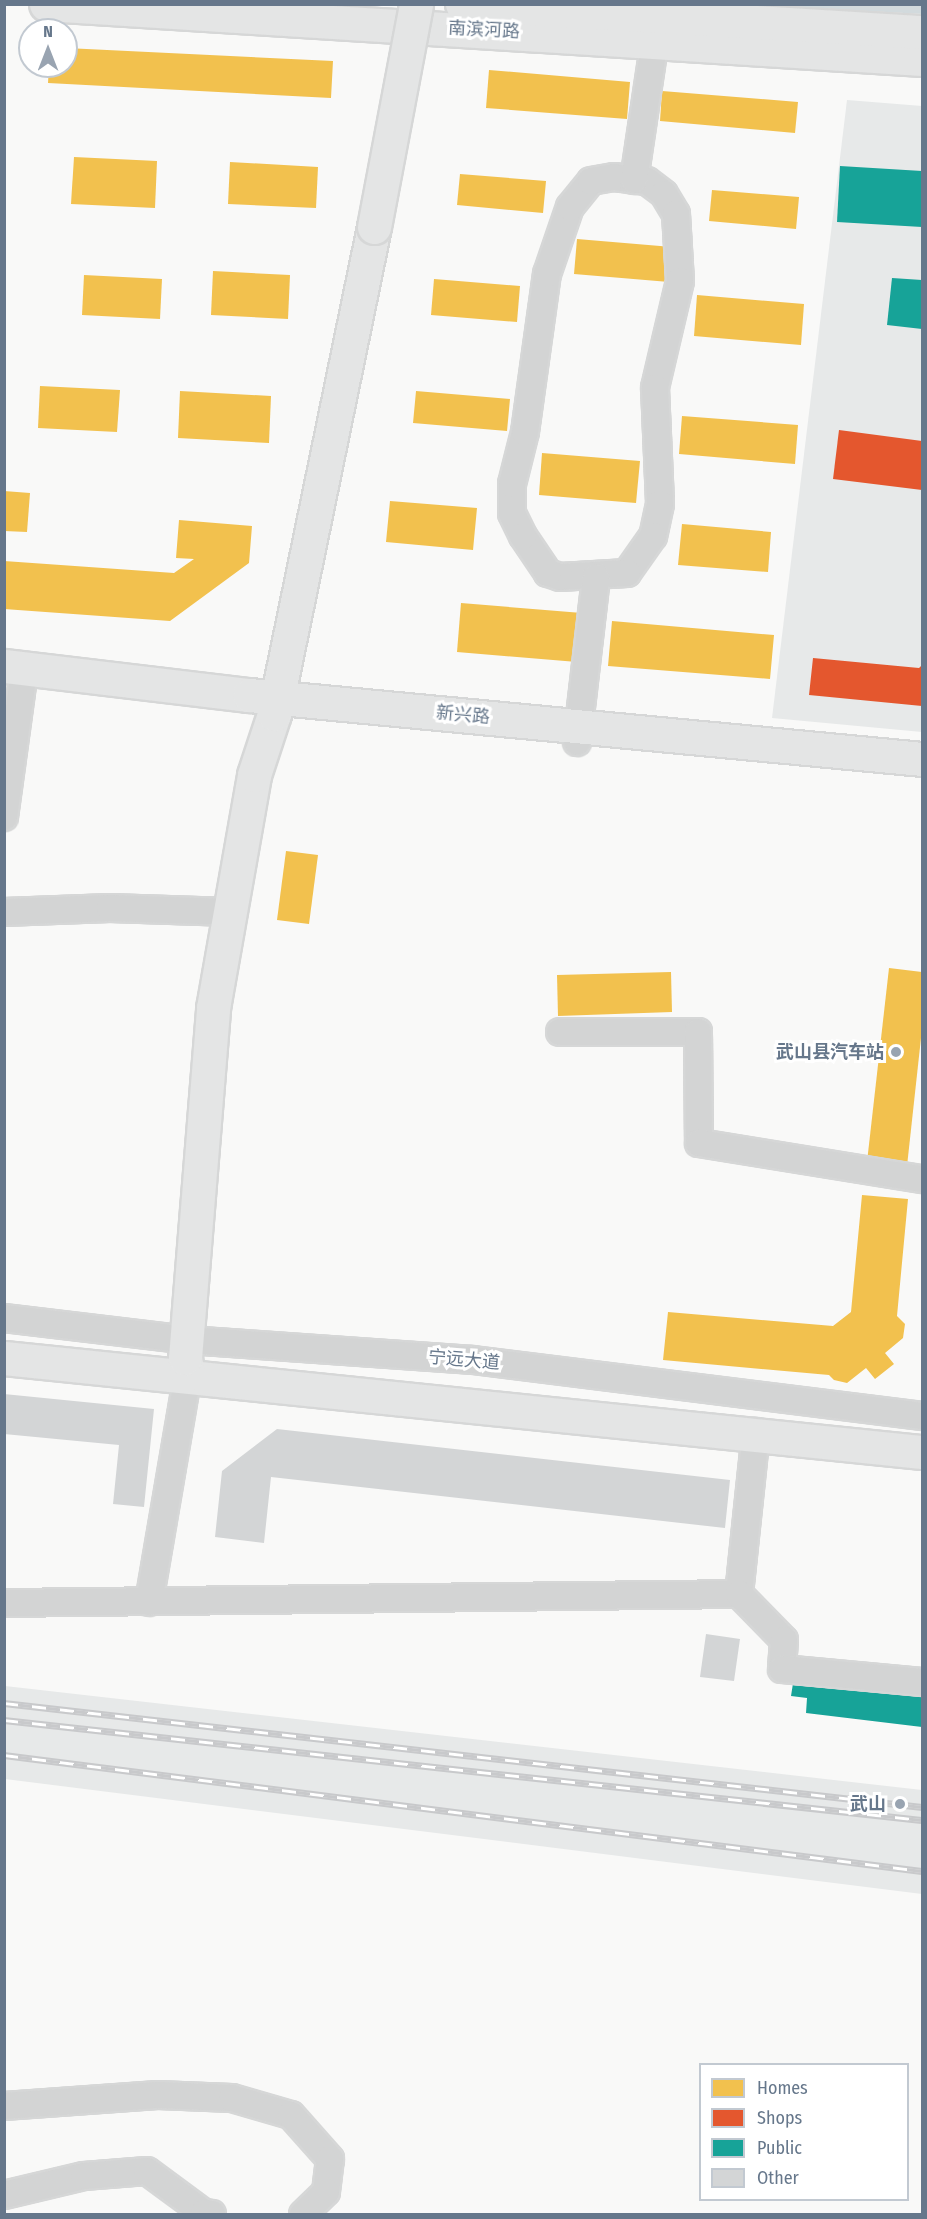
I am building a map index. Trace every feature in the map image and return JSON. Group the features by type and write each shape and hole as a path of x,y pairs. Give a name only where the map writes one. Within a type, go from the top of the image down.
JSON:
{"main road":[{"name":"南滨河路","path":"46,4 655,40 922,59"},
{"path":"187,1357 213,1008 254,775 275,705 374,227 417,4"},
{"path":"462,4 922,32"},
{"name":"新兴路","path":"10,678 577,734 922,775"},
{"name":"新兴路","path":"577,734 922,759"},
{"name":"宁远大道","path":"4,1340 922,1431"},
{"name":"宁远大道","path":"4,1358 187,1357 922,1452"}],"street":[{"path":"634,180 655,40"},
{"path":"614,177 647,181 664,194 676,214 680,249 680,280 655,388 660,504 653,536 627,573 596,577 560,578 548,573 512,513 512,484 525,432 547,274 570,207 591,181 614,177"},
{"path":"577,734 596,577"},
{"path":"4,817 10,678"},
{"path":"4,912 110,908 230,912"},
{"path":"560,1032 698,1032 699,1143 922,1179"},
{"name":"宁远大道","path":"4,1317 187,1357 473,1360 922,1416"},
{"path":"150,1602 187,1357"},
{"path":"739,1594 756,1432"},
{"path":"4,1603 739,1594 784,1640 782,1669 922,1682"},
{"path":"4,2106 158,2095 232,2098 291,2115 330,2159 326,2192 303,2214"},
{"path":"4,2195 84,2176 147,2171 204,2213 212,2214"}],"shaded area":[{"path":"758,5 922,5 922,14"},
{"path":"847,100 922,106 922,732 772,718"},
{"path":"5,1686 922,1790 922,1894 5,1779"}],"building: Homes":[{"path":"78,49 333,61 331,98 48,83 48,78 78,78"},
{"path":"489,70 630,82 627,119 486,108"},
{"path":"662,91 798,102 795,133 660,121"},
{"path":"74,157 157,161 155,208 71,204"},
{"path":"230,162 318,167 316,208 228,204"},
{"path":"460,174 546,181 543,213 457,205"},
{"path":"712,190 799,197 796,229 709,221"},
{"path":"577,239 672,247 669,282 574,274"},
{"path":"213,271 290,275 288,319 211,315"},
{"path":"84,275 162,279 160,319 82,315"},
{"path":"434,279 520,286 517,322 431,315"},
{"path":"697,295 804,304 801,345 694,336"},
{"path":"40,386 120,390 117,432 38,428"},
{"path":"180,391 271,396 269,443 178,438"},
{"path":"416,391 510,399 507,431 413,423"},
{"path":"682,416 798,425 795,464 679,454"},
{"path":"542,453 640,461 636,503 539,495"},
{"path":"4,491 30,493 27,532 4,531"},
{"path":"390,501 477,508 473,550 386,542"},
{"path":"179,520 252,526 249,563 170,621 4,609 4,561 174,573 194,559 176,558"},
{"path":"682,524 771,532 768,572 678,565"},
{"path":"461,603 582,613 577,662 457,652"},
{"path":"612,621 774,635 770,679 608,666"},
{"path":"286,851 318,855 309,924 277,920"},
{"path":"889,968 922,972 922,1029 907,1166 867,1162"},
{"path":"671,972 672,1012 558,1016 557,975"},
{"path":"862,1195 908,1199 897,1316 905,1324 903,1338 885,1353 894,1364 875,1379 866,1368 847,1383 834,1380 829,1375 663,1360 668,1312 833,1326 851,1312"}],"building: Shops":[{"path":"839,430 922,441 922,490 833,479"},
{"path":"813,658 919,668 922,665 922,706 809,695"}],"building: Public":[{"path":"840,166 922,171 922,227 837,222"},
{"path":"892,278 922,280 922,329 887,325"},
{"path":"794,1677 922,1692 922,1727 806,1713 807,1698 791,1696"}],"building: Other":[{"path":"4,1394 154,1409 144,1507 113,1504 119,1445 4,1434"},
{"path":"277,1429 730,1480 725,1528 271,1477 264,1543 215,1537 222,1471"},
{"path":"706,1634 740,1639 734,1681 700,1677"}],"railway":[{"path":"4,1703 922,1807"},
{"path":"4,1720 922,1820"},
{"path":"4,1755 922,1871"}],"place":[{"name":"武山县汽车站","path":"896,1052"},
{"name":"武山","path":"900,1804"}]}
